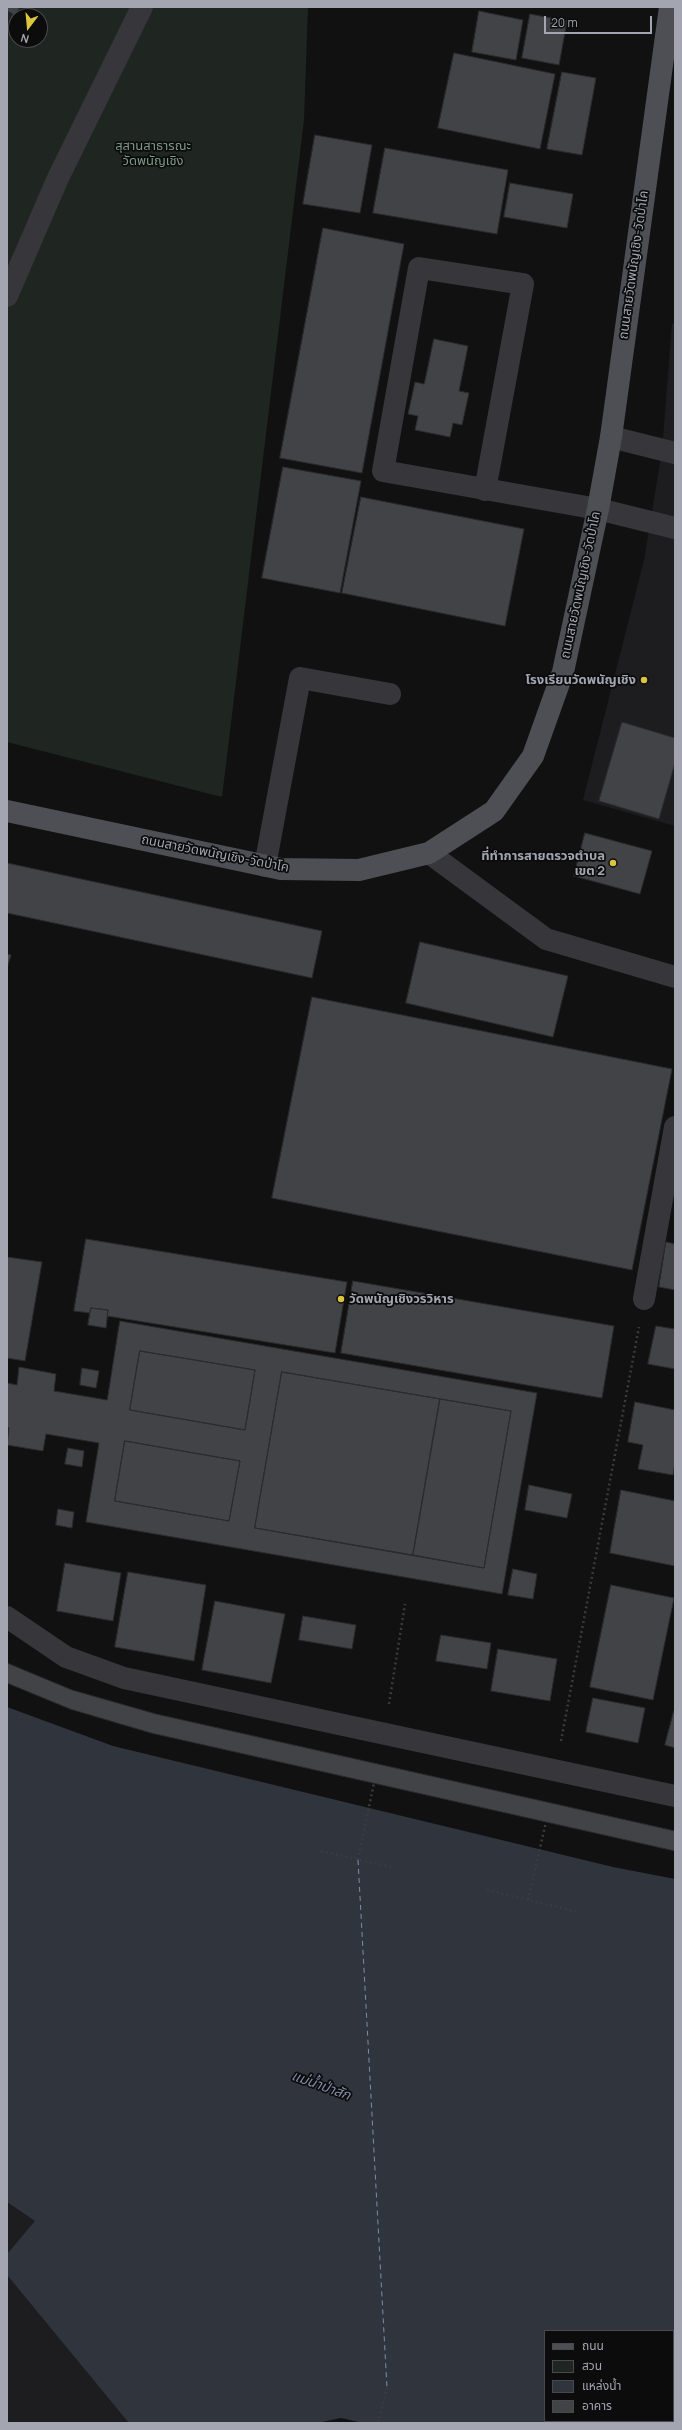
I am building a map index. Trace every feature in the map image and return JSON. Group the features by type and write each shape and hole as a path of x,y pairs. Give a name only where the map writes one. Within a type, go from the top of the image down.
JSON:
{"main road":[{"name":"ถนนสายวัดพนัญเชิง-วัดป่าโค","path":"7,811 281,869 359,870 429,853 494,811 532,756 563,672 598,509 611,437 670,7"}],"lane":[{"path":"7,296 58,178 142,7"},
{"path":"485,490 523,284 419,268 383,471 485,490 598,509 675,528"},
{"path":"611,437 675,454"},
{"path":"265,866 300,678 390,694"},
{"path":"429,853 546,939 675,977"},
{"path":"644,1299 675,1127"},
{"path":"7,1617 66,1657 124,1678 675,1796"}],"path":[{"path":"556,1770 644,1299"},
{"path":"384,1734 405,1604"},
{"path":"358,1860 374,1783"},
{"path":"528,1900 546,1822"},
{"path":"321,1851 395,1868"},
{"path":"487,1890 578,1912"},
{"path":"378,2423 387,2388"}],"shaded area":[{"name":"โรงเรียนวัดพนัญเชิง","path":"672,323 675,324 675,826 583,800 644,560 662,451"},
{"path":"7,2202 36,2221 7,2254"},
{"path":"7,2275 128,2422 127,2423 7,2423"}],"green space":[{"name":"สุสานสาธารณะ วัดพนัญเชิง","path":"7,7 308,7 304,120 222,797 7,742"}],"water":[{"name":"แม่น้ำป่าสัก","path":"7,1707 113,1746 613,1867 675,1879 675,2423 363,2423 341,2418 317,2423 128,2422 7,2275 7,2254 35,2221 7,2202"}],"building":[{"path":"7,7 20,7 8,8 7,11"},
{"path":"479,11 523,20 516,60 472,52"},
{"path":"530,14 567,21 559,65 522,58"},
{"path":"454,53 555,74 540,149 438,128"},
{"path":"562,72 596,78 582,155 547,149"},
{"path":"315,135 372,145 360,213 303,204"},
{"path":"385,148 508,170 497,234 373,213"},
{"path":"510,183 573,194 567,228 504,217"},
{"path":"323,228 404,244 362,473 280,458"},
{"path":"434,339 468,346 459,391 469,393 462,425 453,423 450,437 415,430 418,416 408,414 415,382 424,384"},
{"path":"283,467 361,481 340,593 262,578"},
{"path":"361,497 524,529 505,626 342,593"},
{"path":"622,722 675,738 675,763 659,819 599,801"},
{"name":"ที่ทำการสายตรวจตำบล เขต 2","path":"585,833 652,851 640,894 574,876"},
{"path":"7,863 322,931 312,978 7,913"},
{"path":"420,942 568,976 553,1037 406,1003"},
{"path":"7,954 11,955 7,968"},
{"path":"312,997 672,1069 632,1270 272,1198"},
{"path":"86,1239 347,1282 335,1353 107,1316 108,1310 91,1308 90,1313 74,1311"},
{"path":"666,1242 675,1244 675,1290 659,1287"},
{"path":"7,1257 42,1262 25,1361 7,1358"},
{"path":"353,1281 614,1326 602,1398 341,1353"},
{"path":"91,1308 108,1310 106,1328 88,1325"},
{"path":"120,1321 537,1393 502,1594 86,1522 99,1443 46,1434 43,1451 7,1445 9,1428 7,1427 7,1383 17,1385 19,1367 56,1374 54,1391 107,1400","holes":["140,1351 255,1370 245,1430 130,1410","282,1372 511,1411 484,1568 255,1528","125,1441 240,1461 229,1521 115,1501"]},
{"path":"656,1326 675,1329 675,1369 648,1364"},
{"path":"140,1351 255,1370 245,1430 130,1410"},
{"path":"82,1368 99,1371 96,1388 80,1385"},
{"path":"282,1372 440,1399 413,1555 255,1528"},
{"path":"440,1399 511,1411 484,1568 413,1555"},
{"path":"635,1402 675,1410 675,1462 673,1475 638,1469 643,1445 628,1442"},
{"path":"125,1441 240,1461 229,1521 115,1501"},
{"path":"68,1448 84,1451 82,1467 65,1464"},
{"path":"529,1485 572,1494 567,1518 525,1510"},
{"path":"621,1490 675,1501 675,1566 610,1553"},
{"path":"58,1509 74,1512 72,1528 56,1525"},
{"path":"65,1563 121,1573 113,1621 57,1611"},
{"path":"513,1569 537,1574 533,1599 508,1595"},
{"path":"128,1572 206,1585 194,1661 115,1647"},
{"path":"611,1585 674,1598 653,1700 590,1687"},
{"path":"215,1601 285,1614 271,1683 202,1670"},
{"path":"303,1616 356,1625 352,1649 299,1640"},
{"path":"441,1635 491,1643 487,1669 436,1661"},
{"path":"498,1649 557,1659 550,1701 491,1691"},
{"path":"7,1663 72,1690 156,1714 675,1831 675,1851 151,1733 70,1709 7,1683"},
{"path":"593,1698 645,1708 638,1743 586,1732"},
{"path":"675,1711 675,1748 665,1745"}],"ferry route":[{"path":"358,1860 387,2388"}],"place":[{"name":"โรงเรียนวัดพนัญเชิง","path":"644,680"},
{"name":"ที่ทำการสายตรวจตำบล เขต 2","path":"613,863"},
{"name":"วัดพนัญเชิงวรวิหาร","path":"341,1299"}]}
